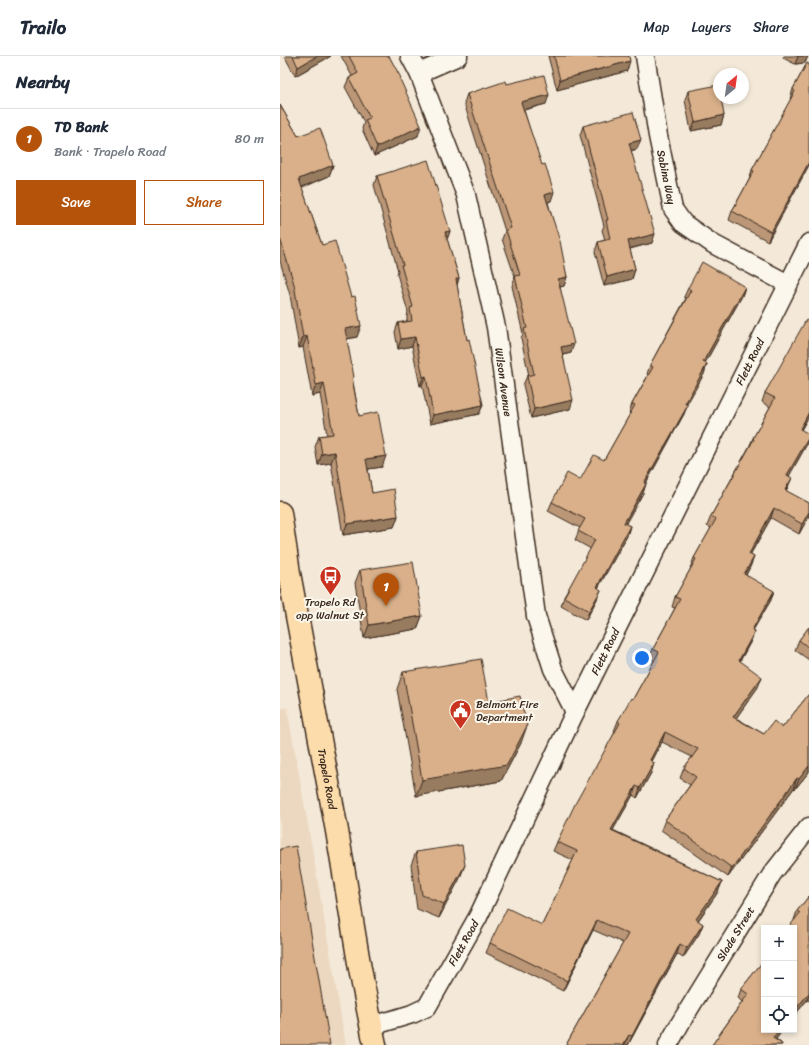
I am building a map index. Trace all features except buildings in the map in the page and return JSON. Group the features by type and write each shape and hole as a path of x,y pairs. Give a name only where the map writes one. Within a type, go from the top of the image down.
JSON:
{"main road":[{"name":"Trapelo Road","path":"280,513 289,573 337,831 360,969 374,1036"}],"street":[{"name":"Wilson Avenue","path":"410,56 466,195 496,327 536,616 553,669 575,712"},
{"path":"418,73 458,56"},
{"name":"Sabina Way","path":"645,56 658,136 673,209 683,223 713,244 788,284"},
{"name":"Flett Road","path":"374,1036 426,1007 478,917 575,712 809,243"},
{"name":"Slade Street","path":"668,1045 772,874 809,827"}],"shaded area":[{"path":"287,707 346,1045 280,1045 280,709"}],"place":[{"name":"Trapelo Rd opp Walnut St","path":"330,596"},
{"name":"TD Bank","path":"386,606"},
{"name":"Belmont Fire Department","path":"461,730"}]}
